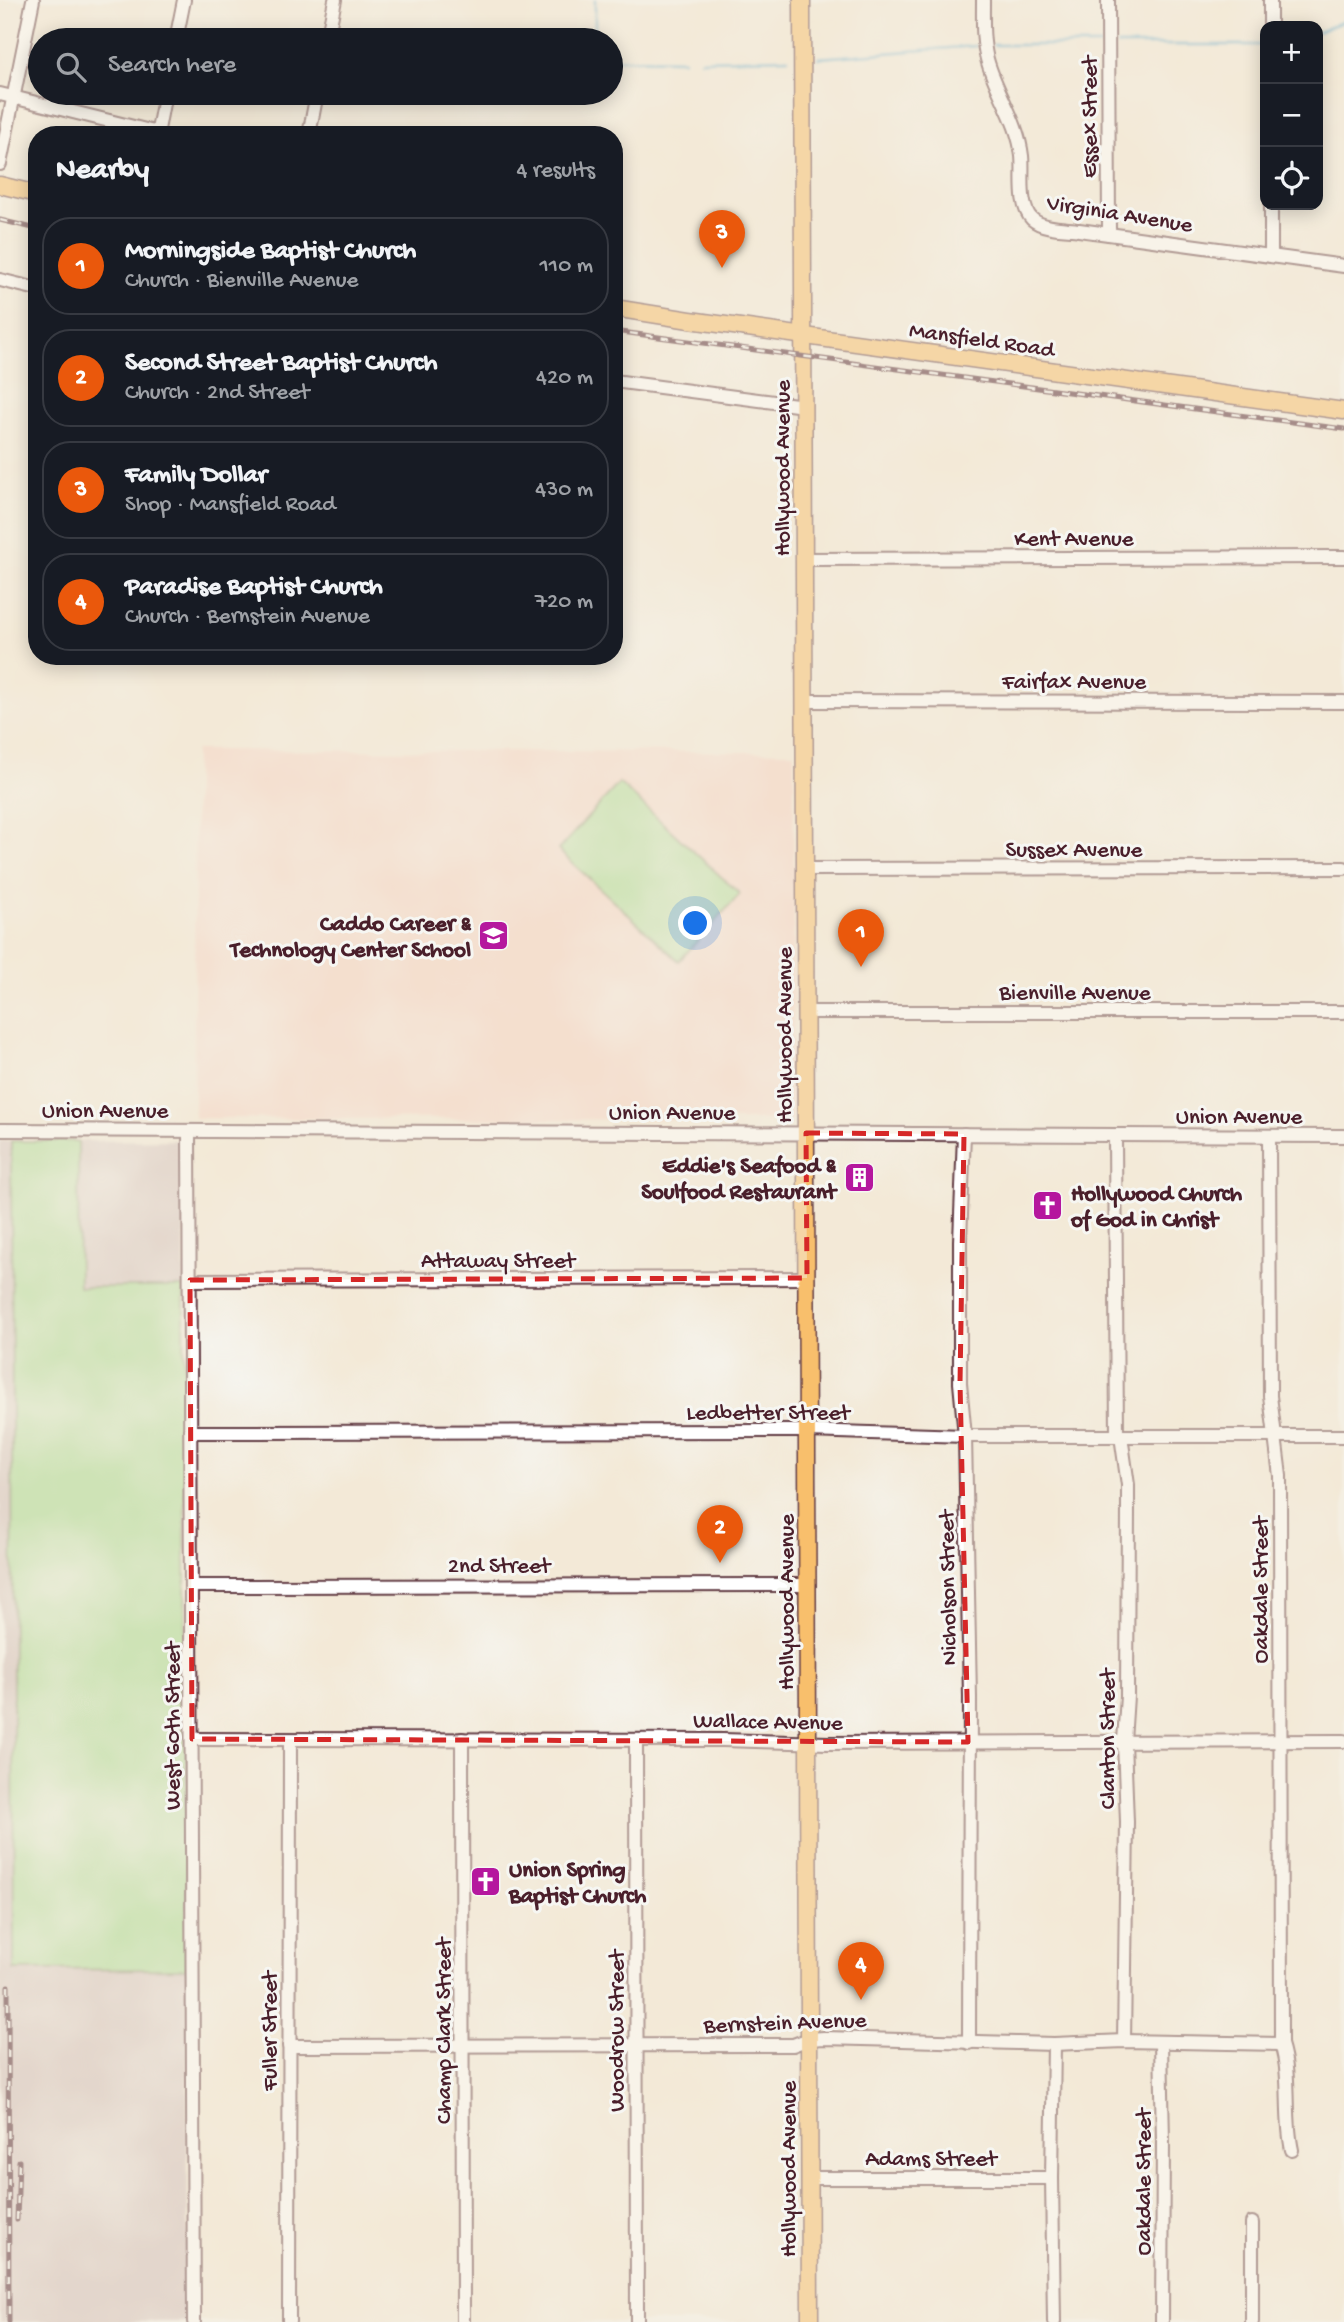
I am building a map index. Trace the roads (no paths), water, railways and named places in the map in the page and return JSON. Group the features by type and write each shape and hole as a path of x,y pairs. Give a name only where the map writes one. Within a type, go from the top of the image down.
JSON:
{"main road":[{"name":"Hollywood Avenue","path":"802,0 810,2322"},
{"path":"0,186 28,192"},
{"name":"Mansfield Road","path":"623,308 1344,411"}],"street":[{"path":"0,164 33,0"},
{"path":"178,28 184,0"},
{"path":"329,28 335,0"},
{"name":"Virginia Avenue","path":"983,0 987,59 1019,136 1026,207 1029,215 1037,222 1344,266"},
{"name":"Essex Street","path":"1108,0 1109,234"},
{"path":"1270,0 1270,21"},
{"path":"0,94 28,101"},
{"path":"45,105 126,126"},
{"path":"159,126 163,105"},
{"path":"311,126 315,105"},
{"path":"1271,210 1271,256"},
{"path":"0,279 28,287"},
{"path":"623,381 804,406"},
{"name":"Kent Avenue","path":"804,559 1344,557"},
{"name":"Fairfax Avenue","path":"804,701 1344,702"},
{"name":"Sussex Avenue","path":"805,869 1344,868"},
{"name":"Bienville Avenue","path":"805,1012 1344,1012"},
{"name":"Union Avenue","path":"0,1130 1344,1136"},
{"name":"West 60th Street","path":"189,1131 194,2322"},
{"name":"Nicholson Street","path":"964,1134 960,1241 960,1383 964,1436 970,1697 969,2043"},
{"name":"Clanton Street","path":"1115,1136 1119,1436 1128,1485 1125,2041"},
{"name":"Oakdale Street","path":"1269,1136 1269,1373 1280,1476 1281,2044 1286,2061 1287,2130 1292,2150"},
{"name":"Attaway Street","path":"190,1280 807,1278"},
{"name":"Ledbetter Street","path":"191,1432 807,1431 964,1436 1344,1436"},
{"name":"2nd Street","path":"191,1586 808,1585"},
{"name":"Wallace Avenue","path":"192,1739 1344,1741"},
{"name":"Champ Clark Street","path":"463,1739 463,2322"},
{"name":"Fuller Street","path":"289,2322 290,1740"},
{"name":"Woodrow Street","path":"636,1740 637,2322"},
{"name":"Bernstein Avenue","path":"289,2046 793,2045 809,2039 824,2038 969,2043 1125,2041 1281,2044"},
{"name":"Oakdale Street","path":"1161,2042 1162,2322"},
{"path":"1054,2044 1054,2322"},
{"name":"Adams Street","path":"811,2178 1052,2178"},
{"path":"1252,2223 1252,2322"}],"waterway":[{"path":"595,0 595,28"},
{"path":"1323,30 1344,21"},
{"path":"993,45 1100,45"},
{"path":"1117,45 1260,45"},
{"path":"818,58 976,46"},
{"path":"701,60 788,58"},
{"path":"623,59 684,60"}],"railway":[{"path":"0,220 28,227"},
{"path":"623,332 1344,429"},
{"path":"8,1986 9,2322"},
{"path":"17,2220 19,2161"}],"place":[{"name":"Family Dollar","path":"722,268"},
{"name":"Caddo Career & Technology Center School","path":"494,935"},
{"name":"Morningside Baptist Church","path":"861,967"},
{"name":"Eddie's Seafood & Soulfood Restaurant","path":"859,1177"},
{"name":"Hollywood Church of God in Christ","path":"1048,1205"},
{"name":"Second Street Baptist Church","path":"720,1563"},
{"name":"Union Spring Baptist Church","path":"486,1881"},
{"name":"Paradise Baptist Church","path":"861,2000"}]}
